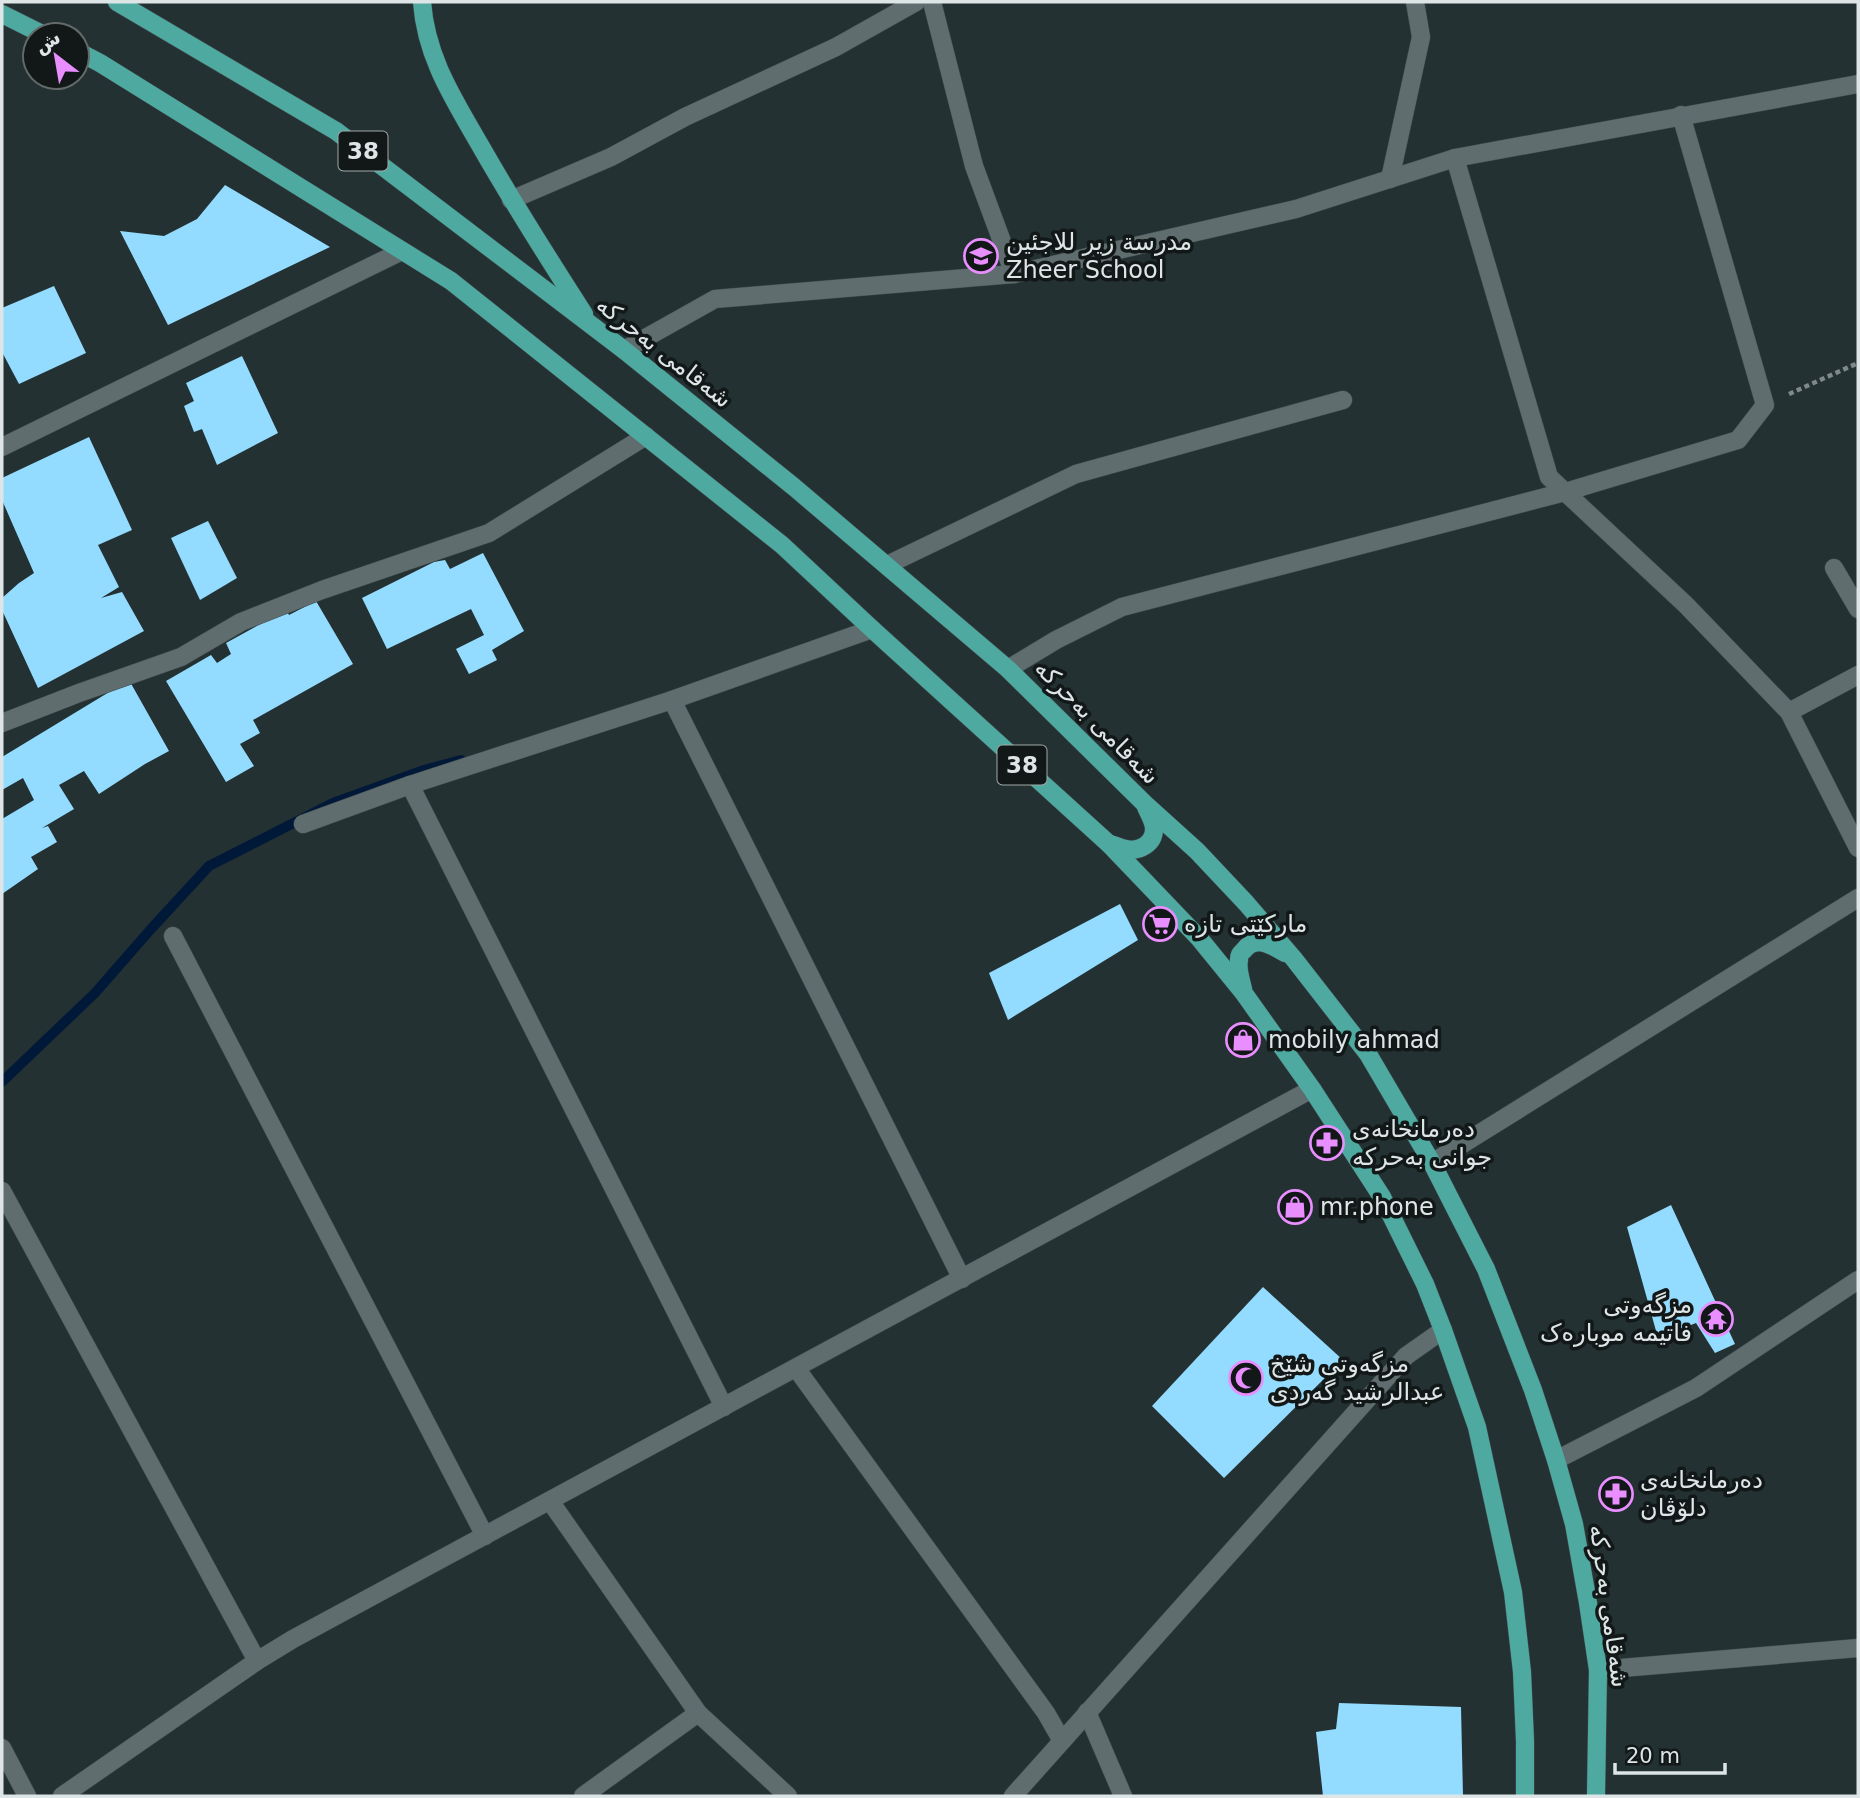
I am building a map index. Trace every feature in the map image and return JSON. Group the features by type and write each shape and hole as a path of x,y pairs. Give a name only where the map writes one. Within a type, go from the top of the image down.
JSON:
{"main road":[{"name":"شەقامی بەحرکە","path":"117,2 336,131 624,350 794,487 1008,669 1196,851 1294,959 1368,1054 1432,1163 1486,1269 1533,1390 1574,1524 1588,1603 1598,1670 1597,1796"},
{"name":"38","path":"422,2 432,53 446,87 511,200 592,326"},
{"path":"2,14 21,24"},
{"name":"38","path":"91,58 451,281 782,545 1109,844 1199,938 1243,992 1312,1089 1382,1197 1426,1284 1476,1427 1513,1592 1522,1672 1525,1796"},
{"path":"1109,844 1136,850 1152,839 1154,829 1145,804"},
{"path":"1243,992 1238,963 1240,954 1247,946 1255,942 1265,942 1294,959"}],"street":[{"path":"511,200 611,157 685,117 836,47 916,2"},
{"path":"932,2 974,166 1014,274"},
{"path":"1390,179 1421,37 1415,2"},
{"path":"624,350 715,299 1014,274 1296,209 1455,158 1858,84"},
{"path":"1008,669 1056,640 1122,607 1565,492 1738,440 1765,405 1681,115"},
{"path":"1455,158 1549,477 1686,605 1789,712 1858,848"},
{"path":"2,447 402,251"},
{"path":"887,565 1076,474 1343,400"},
{"path":"2,723 181,657 241,622 322,590 489,533 646,436"},
{"path":"1834,568 1858,609"},
{"path":"303,824 410,785 672,700 872,629"},
{"path":"1789,712 1858,675"},
{"path":"672,700 962,1279"},
{"path":"410,785 724,1407"},
{"path":"1432,1163 1858,898"},
{"path":"173,936 485,1536"},
{"path":"62,1796 293,1639 1312,1089"},
{"path":"2,1191 257,1661"},
{"path":"1556,1460 1696,1388 1858,1280"},
{"path":"1013,1796 1406,1356 1443,1330"},
{"path":"796,1368 1046,1713 1062,1741"},
{"path":"550,1501 698,1713 788,1796"},
{"path":"1598,1670 1858,1648"},
{"path":"1087,1712 1123,1796"},
{"path":"583,1796 698,1713"},
{"path":"2,1748 27,1796"}],"path":[{"path":"1765,405 1858,363"}],"building":[{"path":"225,185 330,247 168,325 120,231 164,236 197,219"},
{"path":"54,286 86,353 19,384 2,352 2,308"},
{"path":"242,356 278,433 217,465 202,429 194,432 184,406 194,401 186,383"},
{"path":"89,437 132,530 98,545 119,587 101,598 122,592 144,631 38,688 2,610 2,598 34,573 2,500 2,478"},
{"path":"208,521 237,578 200,600 171,538"},
{"path":"483,553 524,631 492,650 497,660 469,674 456,649 484,635 471,609 387,649 362,598 434,562 445,560 450,569"},
{"path":"316,601 353,664 253,720 260,733 240,744 254,766 226,782 166,681 211,655 217,663 231,654 226,643 286,610 289,615"},
{"path":"129,680 169,751 99,794 84,771 59,785 74,809 42,828 48,826 57,842 31,857 38,869 2,894 2,819 34,800 23,778 2,790 2,757"},
{"path":"1120,904 1138,940 1008,1020 989,973"},
{"path":"1671,1205 1735,1344 1715,1353 1696,1323 1658,1338 1627,1227"},
{"path":"1263,1287 1343,1360 1224,1478 1152,1406"},
{"path":"1339,1703 1461,1707 1463,1796 1323,1796 1316,1732 1336,1729"}],"waterway":[{"path":"2,1082 95,993 209,866 333,803 424,770 461,760"}],"place":[{"name":"مدرسة زير للاجئين Zheer School","path":"981,256"},
{"name":"مارکێتی تازە","path":"1160,924"},
{"name":"mobily ahmad","path":"1243,1040"},
{"name":"دەرمانخانەی جوانی بەحرکە","path":"1327,1143"},
{"name":"mr.phone","path":"1295,1207"},
{"name":"مزگەوتی فاتیمە موبارەک","path":"1716,1319"},
{"name":"مزگەوتی شێخ عبدالرشید گەردی","path":"1246,1378"},
{"name":"دەرمانخانەی دلۆڤان","path":"1616,1494"}]}
